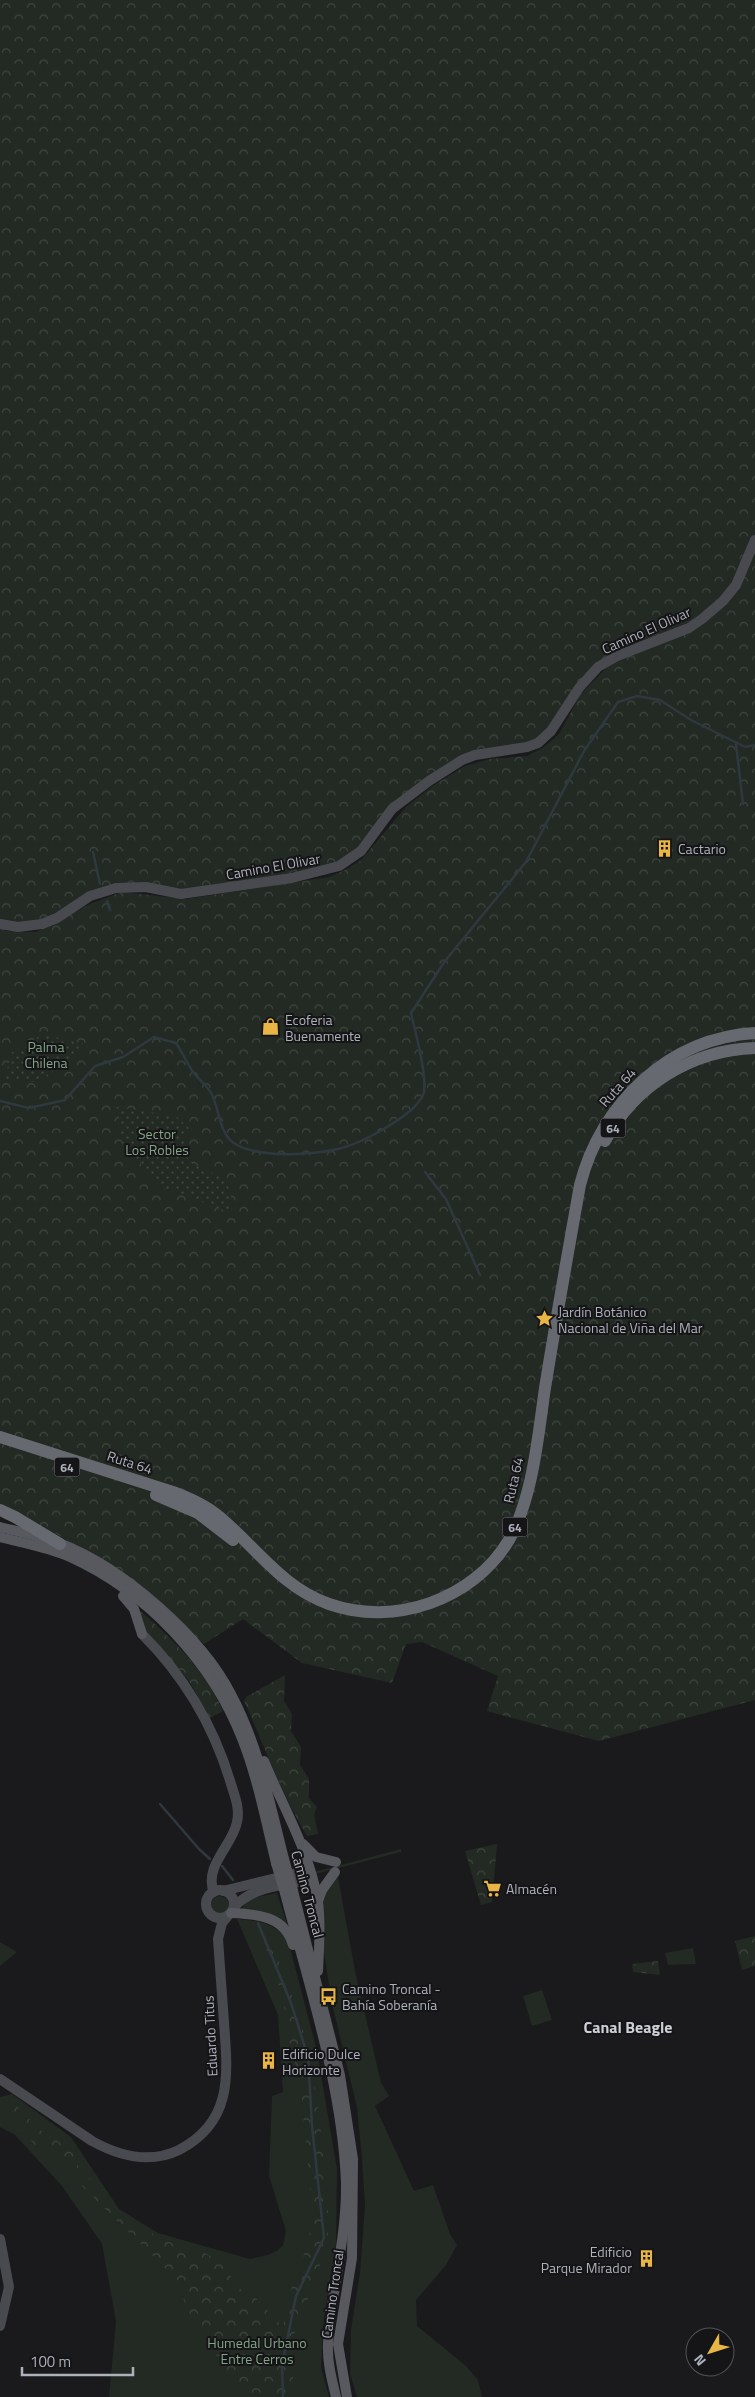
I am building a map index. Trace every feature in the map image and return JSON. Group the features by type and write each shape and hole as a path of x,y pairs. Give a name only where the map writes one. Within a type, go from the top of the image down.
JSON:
{"highway":[{"name":"Ruta 64","path":"0,1437 176,1493 200,1504 222,1518 288,1583 308,1595 329,1604 350,1610 383,1612 419,1607 454,1593 480,1574 502,1551 515,1528 524,1504 535,1455 580,1185 589,1157 601,1130 632,1090 673,1058 709,1042 755,1033"},
{"name":"Ruta 64","path":"0,1445 183,1505 221,1529 284,1588 305,1602 328,1612 359,1619 390,1620 425,1613 458,1599 479,1585 497,1569 515,1544 528,1515 541,1458 589,1182 597,1159 608,1137 632,1104 653,1084 670,1072 714,1053 755,1048"},
{"path":"0,1510 60,1544"}],"main road":[{"name":"Camino Troncal","path":"0,1527 60,1544 108,1570 166,1614 208,1659 222,1677 241,1716 258,1762 280,1861"},
{"name":"Camino Troncal","path":"0,1538 69,1557 128,1592 156,1615 200,1662 216,1684 244,1742 319,1990 340,2075 353,2159 352,2258 338,2344 346,2397"},
{"path":"47,1550 93,1576 126,1598 134,1609 142,1634"},
{"path":"241,1716 299,1836 312,1854 335,1867 322,1890 318,1902"},
{"path":"299,1836 318,1902 319,1990"},
{"name":"Camino Troncal","path":"289,1892 336,2097 346,2183 340,2266 328,2345 336,2397"},
{"path":"230,1912 251,1914 270,1919 284,1928 292,1940 304,1982 317,2016"}],"street":[{"name":"Camino El Olivar","path":"0,924 18,927 42,924 57,918 90,896 116,888 146,888 182,894 292,878 340,866 362,851 392,809 428,781 462,760 475,755 527,747 538,742 551,731 579,688 598,667 617,656 689,628 702,620 736,585 755,540"},
{"name":"Eduardo Titus","path":"0,2079 106,2148 127,2156 145,2158 168,2154 184,2147 210,2126 217,2116 226,2089 227,2056 218,1940 206,1903 218,1891 211,1880 213,1871 235,1830 238,1806 219,1746 206,1718 186,1684 142,1634"},
{"path":"218,1891 310,1875"},
{"path":"210,1914 215,1918 230,1912 243,1898 255,1891 310,1875"},
{"path":"218,1891 232,1897 230,1912"},
{"name":"Eduardo Titus","path":"218,1940 220,1928 230,1912"},
{"path":"0,2239 9,2287 0,2326"}],"green space":[{"path":"0,0 755,0 755,534 734,583 701,617 602,662 553,725 534,741 484,751 427,780 358,851 335,866 196,890 120,885 46,919 15,923 0,920"},
{"name":"Jardín Botánico Nacional de Viña del Mar","path":"755,545 755,1700 599,1741 487,1711 498,1676 422,1642 406,1644 392,1683 302,1663 243,1619 204,1644 155,1602 80,1549 33,1522 0,1509 0,928 7,931 36,932 90,904 122,892 186,899 329,877 345,870 361,860 406,807 434,785 465,766 490,759 527,756 544,747 559,734 581,694 611,663 720,609"},
{"name":"Palma Chilena","path":"43,1034 89,1045 68,1064 33,1082 5,1079 11,1053"},
{"name":"Sector Los Robles","path":"116,1107 176,1116 190,1129 184,1141 186,1157 196,1165 226,1180 231,1195 229,1212 159,1186 122,1141"},
{"path":"138,1609 175,1643 197,1668 223,1711 210,1718 189,1681 146,1633"},
{"path":"285,1675 284,1701 292,1714 291,1731 301,1747 300,1765 309,1779 309,1798 317,1807 314,1815 318,1834 307,1836 281,1787 244,1701 246,1697"},
{"path":"497,1844 492,1902 481,1905 465,1851"},
{"path":"401,1849 401,1852 315,1874 314,1872"},
{"path":"338,1877 355,1971 381,2083 389,2096 375,2106 414,2191 433,2185 450,2234 457,2245 446,2265 416,2300 417,2326 466,2366 478,2380 482,2397 357,2397 350,2374 351,2330 360,2273 365,2205 357,2107 332,2004 324,1952 323,1895"},
{"path":"277,1893 288,1927 241,1910 248,1899"},
{"path":"220,1896 226,1899 229,1905 226,1911 220,1914 214,1911 211,1905 214,1899"},
{"path":"237,1919 265,1923 277,1929 288,1940 317,2051 337,2169 336,2244 324,2317 321,2367 329,2397 109,2397 116,2321 102,2244 62,2186 15,2135 0,2127 0,2097 12,2094 71,2137 119,2209 158,2233 250,2259 268,2255 278,2250 283,2245 286,2231 269,2176 272,2096 283,2092 278,2015"},
{"name":"Humedal Urbano Entre Cerros","path":"269,1936 299,2013 312,2064 324,2156 328,2209 328,2241 312,2289 295,2329 292,2357 294,2397 247,2397 194,2325 175,2278 73,2177 59,2156 53,2151 36,2146 10,2118 0,2113 0,2101 16,2105 36,2127 73,2151 82,2176 92,2179 104,2191 114,2207 126,2213 141,2228 169,2242 205,2253 216,2259 229,2271 234,2286 254,2296 283,2327 289,2295 309,2241 311,2221 310,2189 304,2123 294,2057 295,2049 289,2042 287,2019 272,1959 259,1938"},
{"path":"755,1936 755,1966 742,1970 735,1941"},
{"path":"0,1942 17,1952 0,1966"},
{"path":"693,1948 696,1964 668,1965 665,1953"},
{"path":"658,1961 660,1975 633,1972 632,1964"},
{"path":"542,1990 552,2020 532,2026 523,1996"}],"waterway":[{"path":"0,1101 29,1108 65,1100 95,1066 123,1057 154,1037 176,1043 193,1072 211,1092 223,1129 231,1141 237,1145 273,1154 301,1154 338,1149 372,1135 409,1112 423,1095 423,1068 411,1013 445,961 526,862 584,751 618,702 637,696 660,700 691,720 745,747 755,745"},
{"path":"736,744 743,804"},
{"path":"93,852 100,884"},
{"path":"107,901 110,910"},
{"path":"425,1172 446,1199 480,1275"},
{"path":"160,1804 210,1859"},
{"path":"222,1866 233,1880"},
{"path":"258,1923 291,2003 308,2057 312,2126 324,2238 296,2296 282,2365 283,2397"}],"place":[{"name":"Cactario","path":"664,848"},
{"name":"Ecoferia Buenamente","path":"271,1027"},
{"name":"Jardín Botánico Nacional de Viña del Mar","path":"544,1319"},
{"name":"Almacén","path":"492,1888"},
{"name":"Camino Troncal - Bahía Soberanía","path":"328,1996"},
{"name":"Edificio Dulce Horizonte","path":"268,2061"},
{"name":"Edificio Parque Mirador","path":"646,2259"}],"district":[{"name":"Canal Beagle","path":"628,2027"}]}
